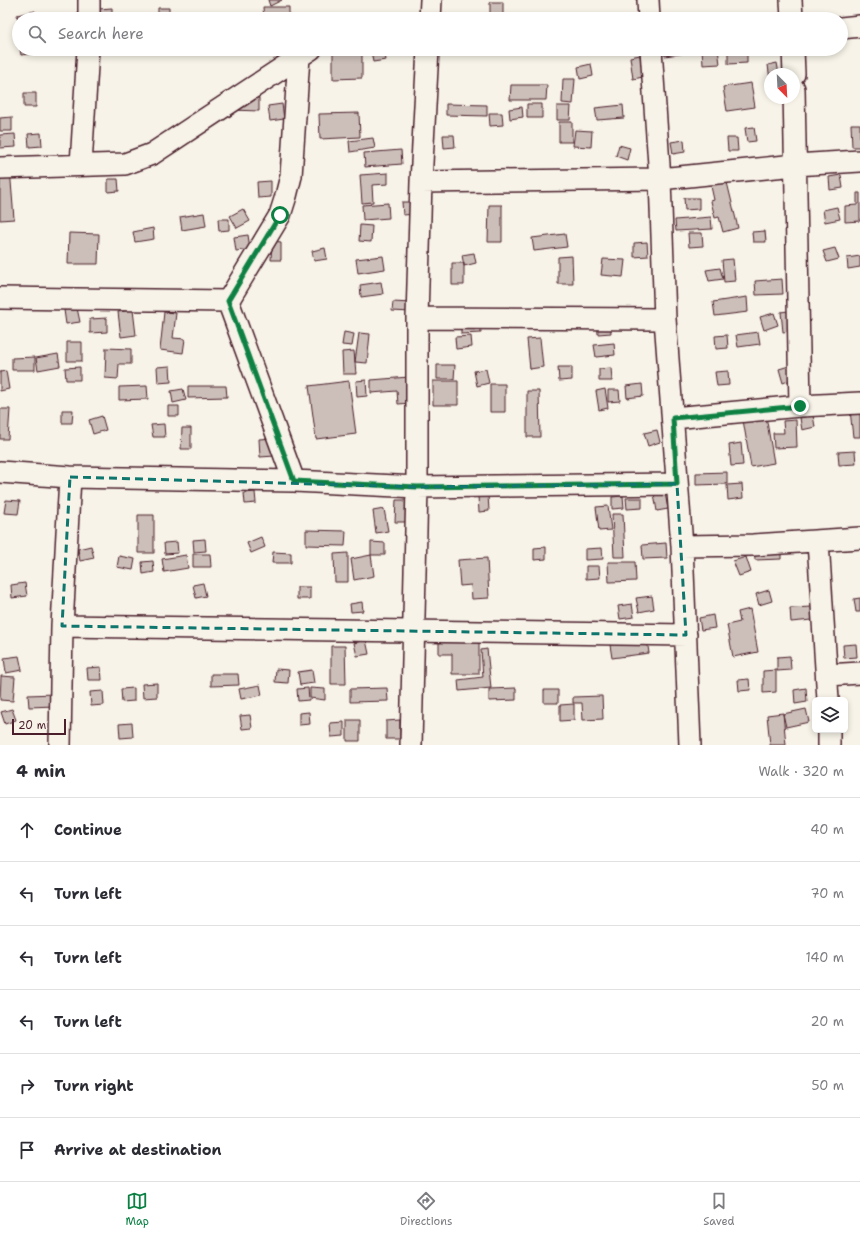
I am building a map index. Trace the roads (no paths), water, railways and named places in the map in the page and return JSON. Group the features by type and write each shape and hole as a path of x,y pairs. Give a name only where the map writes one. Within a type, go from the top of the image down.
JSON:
{"street":[{"path":"89,0 89,12"},
{"path":"430,12 431,0"},
{"path":"648,0 649,12"},
{"path":"791,0 792,12"},
{"path":"848,27 860,26"},
{"path":"81,165 88,56"},
{"path":"0,168 125,164 152,154 300,56"},
{"path":"228,301 280,215 286,196 291,176 305,56"},
{"path":"411,745 417,487 417,318 420,182 428,56"},
{"path":"651,56 660,178 665,319 682,546 690,745"},
{"path":"793,56 794,68"},
{"path":"794,104 800,406"},
{"path":"420,182 660,178 795,165 860,162"},
{"path":"0,298 228,301"},
{"path":"228,301 294,481"},
{"path":"417,318 665,319"},
{"path":"673,418 800,406 860,403"},
{"path":"0,472 70,477 294,481 417,487 677,484"},
{"path":"60,745 62,626 70,477"},
{"path":"682,546 753,545 860,538"},
{"path":"818,541 828,697"},
{"path":"62,626 413,632 686,634"},
{"path":"827,675 860,673"},
{"path":"829,733 829,745"}]}
